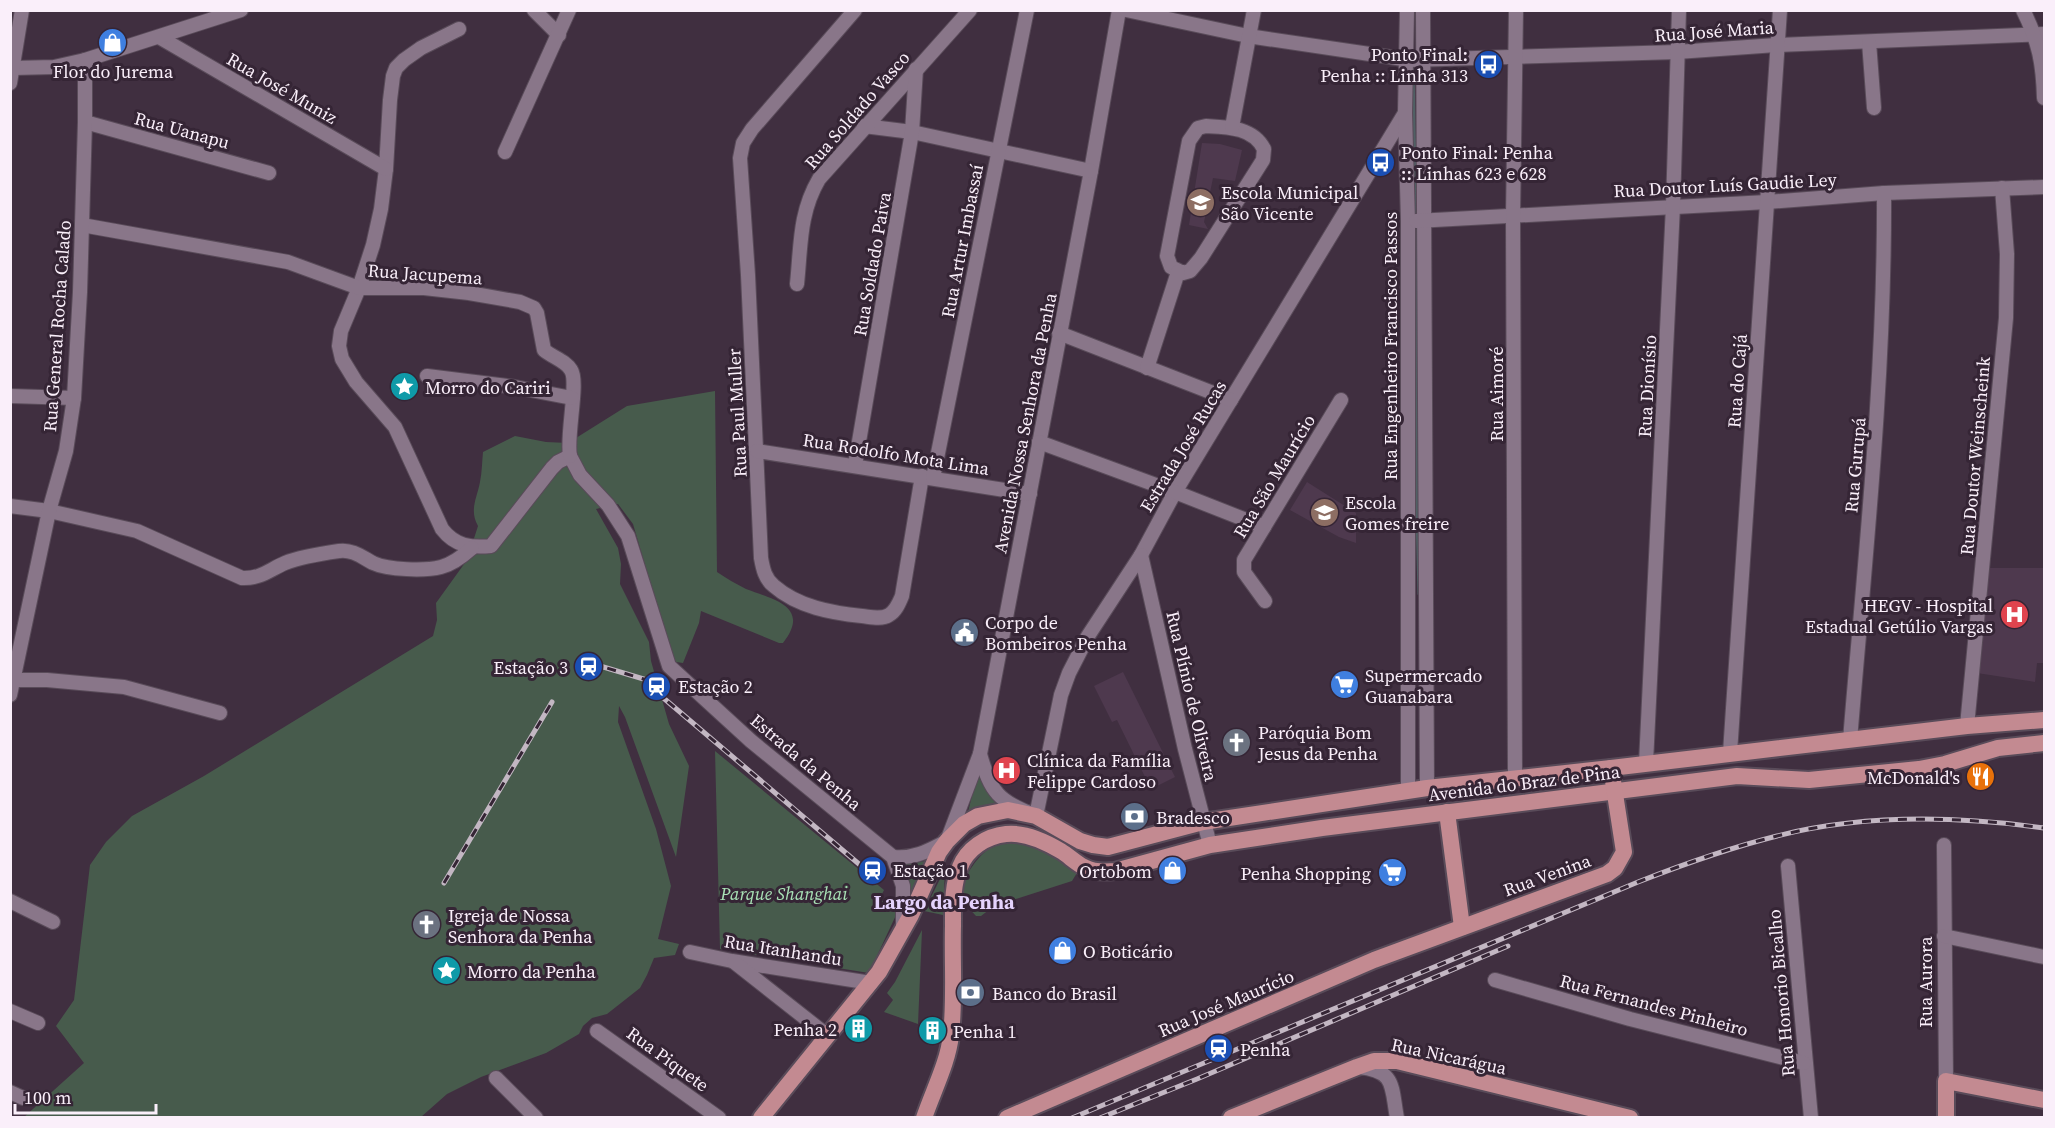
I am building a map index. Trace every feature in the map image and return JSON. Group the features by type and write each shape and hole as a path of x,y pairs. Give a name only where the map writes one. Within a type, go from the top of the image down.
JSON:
{"main road":[{"name":"Avenida do Braz de Pina","path":"1036,816 1080,841 1108,847 1203,822 1408,790 1967,726 2044,720"},
{"name":"Avenida do Braz de Pina","path":"924,1118 951,1034 953,904 959,868 971,850 982,842 1006,834 1029,836 1060,850 1085,868 1105,872 1209,845 1322,828 1614,792 1674,782 1737,776 1809,780 1919,769 1945,764 1998,747 2044,742"},
{"name":"Rua Venina","path":"1462,927 1607,874 1615,868 1624,852 1611,768"},
{"path":"761,1118 871,984 903,929 946,841 964,824 978,816 1008,810 1036,816"},
{"path":"1447,812 1462,927"},
{"name":"Rua José Maurício","path":"1006,1118 1374,960 1462,927"},
{"name":"Rua Nicarágua","path":"1231,1118 1374,1061 1397,1061 1579,1112 1630,1118"},
{"path":"1946,1081 2044,1100"},
{"name":"Rua Aurora","path":"1946,1081 1946,1118"}],"street":[{"path":"10,82 22,10"},
{"path":"534,10 559,35"},
{"path":"505,152 569,10"},
{"name":"Rua Paul Muller","path":"855,10 758,122 743,143 740,158 761,558 766,578 784,593 813,607 834,613 881,618 889,615 896,609 902,596 928,477"},
{"name":"Rua Soldado Vasco","path":"797,284 804,213 808,198 825,170 970,10"},
{"name":"Rua Artur Imbassaí","path":"928,477 1028,10"},
{"name":"Avenida Nossa Senhora da Penha","path":"1036,816 1003,800 988,783 980,754 1091,171 1119,10"},
{"name":"Rua José Maria","path":"1126,10 1248,36 1414,60 1677,52 1776,45 2040,34"},
{"path":"1232,127 1254,10"},
{"name":"Rua Engenheiro Francisco Passos","path":"1407,10 1414,60 1416,221 1416,495 1408,790"},
{"name":"Rua Engenheiro Francisco Passos","path":"1416,221 1405,113 1423,10"},
{"name":"Rua Aimoré","path":"1515,778 1513,216 1516,10"},
{"name":"Rua Dionísio","path":"1646,763 1673,206 1679,10"},
{"name":"Rua do Cajá","path":"1730,753 1780,10"},
{"path":"2023,10 2040,34 2044,98"},
{"path":"13,68 54,67 85,60 235,11"},
{"path":"459,29 404,60 396,68 391,81 386,169 373,245 359,288 341,331 339,346 342,359 356,382 395,427 442,529 463,546 472,548 491,546 552,468 570,456"},
{"name":"Rua José Muniz","path":"159,37 386,169"},
{"path":"1869,42 1874,108"},
{"name":"Rua General Rocha Calado","path":"10,694 11,680 49,511 66,451 74,398 82,225 85,60"},
{"name":"Rua Soldado Paiva","path":"855,465 912,132 916,69"},
{"name":"Estrada José Rucas","path":"1036,816 1061,695 1069,673 1088,636 1141,555 1175,492 1405,113"},
{"name":"Rua Uanapu","path":"85,122 269,173"},
{"path":"864,126 912,132 1091,171"},
{"path":"1206,126 1232,127 1259,140 1264,149 1263,160 1201,258 1190,271 1178,272 1168,264 1167,256 1189,141 1198,128 1206,126"},
{"name":"Rua Doutor Weinscheink","path":"1967,726 2006,318 2007,254 2002,188"},
{"name":"Rua Doutor Luís Gaudie Ley","path":"1416,221 1767,202 1884,193 2044,188"},
{"name":"Rua Gurupá","path":"1850,740 1879,394 1885,261 1884,193"},
{"name":"Rua Jacupema","path":"82,225 288,262 359,288 424,288 520,302 534,308 541,327 544,350 572,370 574,386 568,440 570,456"},
{"path":"1147,368 1178,272"},
{"path":"1059,333 1231,399"},
{"path":"427,376 515,387 573,398"},
{"path":"10,396 74,398"},
{"name":"Rua São Maurício","path":"1265,601 1249,581 1242,566 1244,560 1341,400"},
{"path":"1039,442 1264,527"},
{"name":"Rua Rodolfo Mota Lima","path":"757,450 1030,494"},
{"name":"Estrada da Penha","path":"570,456 580,475 608,505 628,536 669,666 751,741 893,857"},
{"name":"Rua Engenheiro Francisco Passos","path":"1416,495 1427,788"},
{"path":"10,506 49,511 137,531 242,578 265,575 285,563 344,550 386,567 441,567 460,559 472,548"},
{"name":"Rua Plínio de Oliveira","path":"1141,555 1209,845"},
{"path":"11,680 47,680 124,687 220,713"},
{"path":"1408,746 1426,746"},
{"path":"903,929 903,886 893,857 916,856 946,841 980,754"},
{"name":"Rua Aurora","path":"1944,845 1946,1081"},
{"name":"Rua Honorio Bicalho","path":"1788,866 1810,1118"},
{"path":"10,901 52,922"},
{"path":"1944,936 2044,957"},
{"name":"Rua Itanhandu","path":"690,952 871,984"},
{"path":"732,961 828,1036"},
{"name":"Rua Fernandes Pinheiro","path":"1495,980 1630,1019 1804,1063"},
{"path":"10,1011 38,1023"},
{"name":"Rua Piquete","path":"597,1031 719,1118"},
{"path":"1357,1067 1375,1069 1384,1074 1391,1086 1397,1118"},
{"path":"496,1078 536,1118"}],"shaded area":[{"name":"Escola Municipal São Vicente","path":"1202,143 1220,144 1242,150 1235,181 1213,178 1204,222 1208,229 1189,225"},
{"name":"Escola Gomes freire","path":"1307,482 1356,513 1356,543 1339,537 1290,510"},
{"name":"HEGV - Hospital Estadual Getúlio Vargas","path":"1988,568 2044,568 2044,663 2037,663 2035,682 1977,673"},
{"path":"1123,672 1175,777 1151,789 1117,720 1112,722 1094,686"}],"green space":[{"path":"715,391 717,572 746,589 777,601 791,612 793,620 791,630 783,643 701,611 699,623 683,663 676,662 670,650 633,524 618,504 596,509 618,548 621,564 620,584 649,642 651,661 669,724 689,766 676,857 619,706 618,722 656,829 671,886 658,939 679,944 675,955 654,958 640,988 607,1014 592,1018 583,1026 579,1034 546,1053 481,1077 447,1094 421,1117 23,1118 84,1063 56,1026 74,1000 90,865 106,842 132,816 204,776 433,636 437,620 436,603 467,560 478,526 474,509 481,478 483,452 515,436 546,442 568,443 627,406"},
{"name":"Parque Shanghai","path":"715,751 884,890 879,900 895,906 897,913 869,973 720,949"},
{"path":"980,763 1009,816 989,821 958,841 945,855 905,922 909,891 907,877 900,861 913,863 925,861 952,845 968,812"},
{"path":"1005,841 1019,841 1039,846 1080,868 1072,881 994,906 981,916 976,916 962,897 968,873 980,857 994,845"},
{"path":"945,869 943,915 924,911"},
{"path":"922,930 918,1024 884,1012 893,1000 887,993"}],"waterway":[{"path":"1413,70 1416,216"},
{"path":"1416,226 1419,594"}],"railway":[{"path":"590,663 657,683"},
{"path":"654,690 866,870"},
{"path":"444,883 552,702"},
{"path":"1072,1118 1638,882 1742,846 1810,829 1876,821 1944,819 2044,828"},
{"path":"1100,1118 1508,946"}],"place":[{"name":"Flor do Jurema","path":"113,42"},
{"name":"Ponto Final: Penha :: Linha 313","path":"1489,64"},
{"name":"Ponto Final: Penha :: Linhas 623 e 628","path":"1380,162"},
{"name":"Escola Municipal São Vicente","path":"1200,202"},
{"name":"Morro do Cariri","path":"404,387"},
{"name":"Escola Gomes freire","path":"1324,512"},
{"name":"HEGV - Hospital Estadual Getúlio Vargas","path":"2014,615"},
{"name":"Corpo de Bombeiros Penha","path":"964,632"},
{"name":"Estação 3","path":"589,667"},
{"name":"Supermercado Guanabara","path":"1344,685"},
{"name":"Estação 2","path":"657,686"},
{"name":"Paróquia Bom Jesus da Penha","path":"1237,742"},
{"name":"Clínica da Família Felippe Cardoso","path":"1006,770"},
{"name":"McDonald's","path":"1981,777"},
{"name":"Bradesco","path":"1135,817"},
{"name":"Estação 1","path":"872,870"},
{"name":"Ortobom","path":"1173,871"},
{"name":"Penha Shopping","path":"1392,873"},
{"name":"Igreja de Nossa Senhora da Penha","path":"427,925"},
{"name":"O Boticário","path":"1062,951"},
{"name":"Morro da Penha","path":"446,971"},
{"name":"Banco do Brasil","path":"971,993"},
{"name":"Penha 2","path":"858,1029"},
{"name":"Penha 1","path":"932,1031"},
{"name":"Penha","path":"1219,1049"}],"district":[{"name":"Largo da Penha","path":"944,902"}]}
